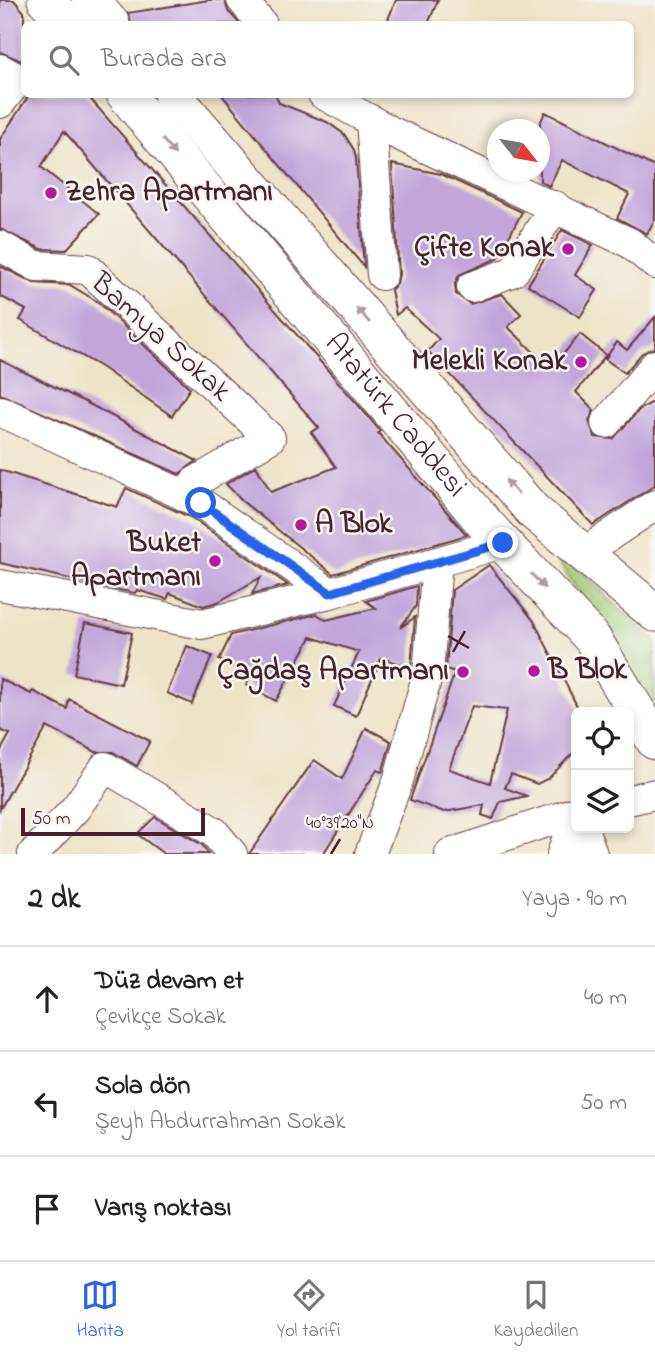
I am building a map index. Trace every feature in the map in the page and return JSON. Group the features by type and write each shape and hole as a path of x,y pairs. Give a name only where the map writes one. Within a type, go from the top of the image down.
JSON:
{"main road":[{"path":"46,0 64,21"},
{"path":"90,0 108,21"},
{"name":"Atatürk Caddesi","path":"128,98 503,543 592,638 655,741"},
{"name":"Atatürk Caddesi","path":"175,98 533,511 655,613"}],"street":[{"path":"243,0 260,21"},
{"path":"0,103 10,74"},
{"path":"330,98 371,120 630,243 655,264"},
{"path":"371,120 382,275"},
{"path":"471,287 514,271 555,206"},
{"name":"Bamya Sokak","path":"0,246 36,266 88,269 270,439 195,482 186,497"},
{"path":"606,423 655,365"},
{"path":"0,411 201,503 330,593"},
{"path":"582,554 655,505"},
{"path":"0,585 202,624 330,593 503,543"},
{"path":"370,854 398,781 428,673 437,562"},
{"path":"33,854 75,809 105,767 214,832 232,854"},
{"path":"634,799 655,794"},
{"path":"450,854 571,815"},
{"path":"562,854 571,828"},
{"path":"585,833 592,854"}],"green space":[{"path":"547,535 607,597 655,640 655,712 542,536"}],"building":[{"path":"0,0 14,0 24,12 24,21 21,21 21,61 0,52"},
{"path":"209,0 225,0 228,11 237,21 130,21 128,13"},
{"path":"396,0 438,0 429,21 387,21"},
{"path":"27,98 90,98 360,407 380,431 378,433 467,535 333,574 242,501 226,484 256,466 271,492 336,467 311,432 319,428 64,131 41,167 99,214 66,250 41,249 0,229 0,139"},
{"path":"224,98 277,98 279,103 327,122 344,134 356,159 364,267"},
{"path":"545,112 655,167 655,219 647,234 617,218 629,194 562,160 549,186 542,182 550,182 550,119 542,119"},
{"path":"392,164 441,174 522,212 498,258 459,275 455,284 456,294 470,304 502,294 521,314 508,327 551,369 580,334 606,355 576,392 594,410 589,421 595,437 613,439 640,409 655,401 655,485 593,525 428,351 439,339 405,308 396,315 391,290 397,283 399,274"},
{"path":"562,230 593,245 575,275 597,290 580,317 528,285"},
{"path":"0,266 34,283 70,285 98,302 190,388 172,416 101,367 20,320 26,310 0,296"},
{"path":"655,317 655,348 642,353 625,373 605,359 617,342 627,350"},
{"path":"0,360 197,461 179,474 0,394"},
{"path":"0,470 117,507 126,488 192,518 288,585 252,594 261,577 218,602 203,606 170,593 167,599 137,590 135,593 114,589 0,563"},
{"path":"489,565 534,621 577,707 571,707 571,755 549,778 537,784 511,774 505,788 527,796 500,802 493,819 482,815 484,805 444,812 410,800 455,672 446,669 452,590","holes":["472,706 507,710 490,783 449,769"]},
{"path":"417,586 416,606 400,628 415,617 411,667 381,658 356,716 334,706 359,652 311,637 276,701 246,685 251,676 219,660 231,635 317,614 326,620 376,608 366,601"},
{"path":"85,623 132,633 121,684 74,674"},
{"path":"187,646 212,656 192,704 167,693"},
{"path":"0,679 31,694 33,691 67,709 69,699 150,741 137,766 113,752 96,752 47,727 0,809 0,752 10,734 0,730"},
{"path":"366,728 391,741 383,770 377,770 323,854 249,854 314,760 342,779"},
{"path":"155,817 202,845 209,854 164,854 137,834"}],"place":[{"name":"Zehra Apartmanı","path":"51,193"},
{"name":"Çifte Konak","path":"568,249"},
{"name":"Melekli Konak","path":"581,362"},
{"name":"A Blok","path":"301,525"},
{"name":"Buket Apartmanı","path":"215,561"},
{"name":"B Blok","path":"534,671"},
{"name":"Çağdaş Apartmanı","path":"463,672"}],"route":[{"path":"201,503 330,593 503,543"}]}
